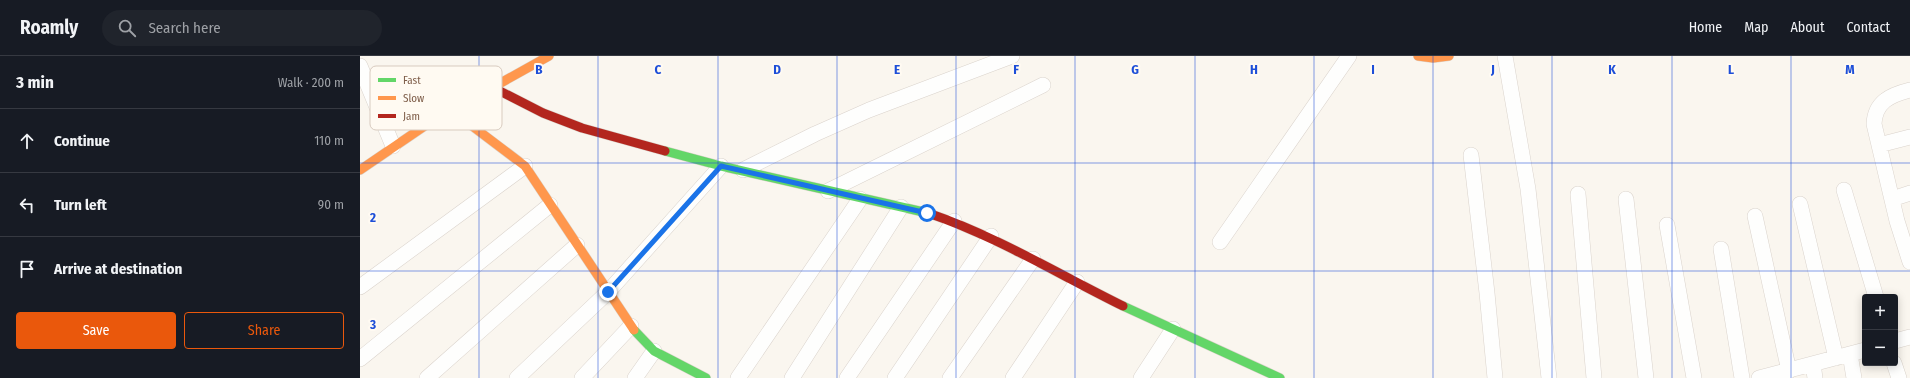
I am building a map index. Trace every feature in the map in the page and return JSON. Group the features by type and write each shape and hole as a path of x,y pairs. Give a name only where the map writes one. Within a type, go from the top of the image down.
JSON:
{"street":[{"path":"502,82 549,56"},
{"path":"743,170 815,134 869,110 1012,56"},
{"path":"1220,242 1349,56"},
{"path":"1418,56 1433,58 1449,56"},
{"path":"1505,56 1528,189 1549,378"},
{"path":"360,66 370,90"},
{"path":"828,191 1043,85"},
{"path":"1910,90 1887,99 1878,107 1874,114 1874,124 1892,199 1910,262"},
{"path":"502,92 543,113 582,128 721,166 860,199 901,207 954,221 991,236 1123,306 1280,378"},
{"path":"386,130 393,146"},
{"path":"360,170 393,146 419,130"},
{"path":"477,130 525,166 631,326 654,351 703,378"},
{"path":"1879,145 1910,137"},
{"path":"1471,155 1487,293 1494,378"},
{"path":"360,287 525,166"},
{"path":"517,378 608,292 721,166"},
{"path":"1844,190 1875,294"},
{"path":"1578,194 1594,378"},
{"path":"1892,199 1910,194"},
{"path":"738,378 860,199"},
{"path":"1626,199 1646,378"},
{"path":"1800,204 1836,358"},
{"path":"360,359 550,205"},
{"path":"792,378 901,207"},
{"path":"1755,216 1782,374"},
{"path":"847,378 954,221"},
{"path":"1668,225 1694,378"},
{"path":"895,378 991,236"},
{"path":"427,378 577,244"},
{"path":"1721,249 1742,378"},
{"path":"950,378 1033,259"},
{"path":"1013,378 1078,282"},
{"path":"582,378 631,326"},
{"path":"1141,378 1173,329"},
{"path":"1898,341 1910,337"},
{"path":"635,378 654,351"},
{"path":"1759,378 1814,371 1836,358 1862,351"},
{"path":"1850,354 1854,378"},
{"path":"1895,366 1899,378"}],"traffic: fast":[{"path":"665,151 721,166 928,213"},
{"path":"1123,306 1280,378"},
{"path":"634,330 654,351 706,378"}],"traffic: slow":[{"path":"502,82 549,56"},
{"path":"1418,56 1433,58 1449,56"},
{"path":"360,170 419,130"},
{"path":"477,130 525,166 634,330"}],"traffic: jam":[{"path":"502,92 543,113 582,128 665,151"},
{"path":"928,213 953,222 1002,244 1123,306"}],"route":[{"path":"608,292 721,166 860,199 927,213"}]}
